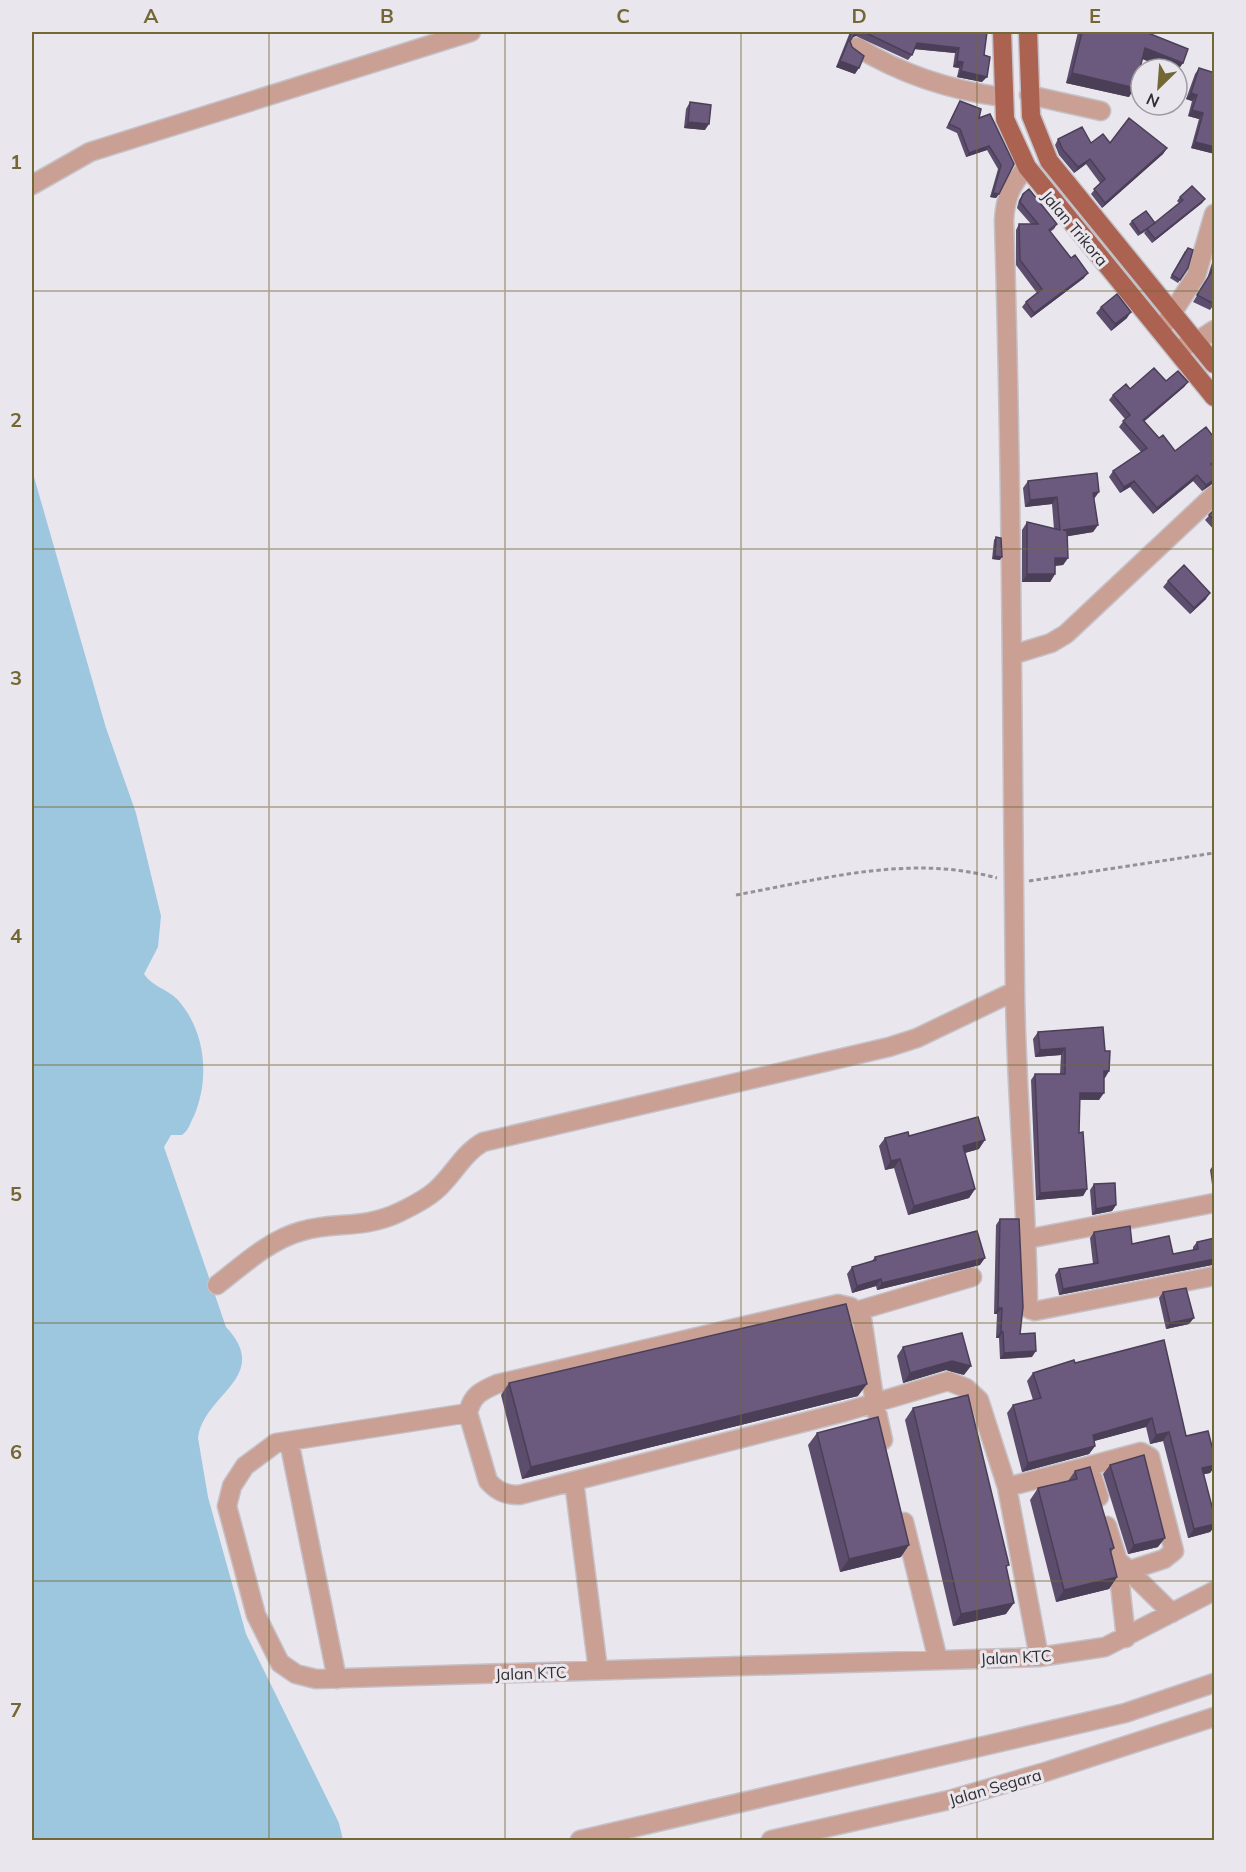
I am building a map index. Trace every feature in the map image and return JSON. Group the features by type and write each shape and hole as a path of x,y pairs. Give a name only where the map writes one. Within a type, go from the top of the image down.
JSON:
{"main road":[{"name":"Jalan Trikora","path":"1002,32 1002,97 1007,126 1027,167 1215,397"},
{"name":"Jalan Trikora","path":"1028,32 1031,116 1049,161 1215,364"}],"street":[{"path":"32,185 90,152 428,43 471,32"},
{"path":"857,47 883,63 914,76 970,93 1002,97"},
{"path":"1029,95 1101,111"},
{"path":"1027,167 1014,181 1005,207 1012,544 1015,991 1028,1306 1032,1311 1215,1276"},
{"path":"1160,330 1173,314 1196,276 1215,214"},
{"path":"1176,350 1197,342 1215,330"},
{"path":"1012,655 1052,644 1066,634 1215,495"},
{"path":"217,1285 263,1249 303,1230 380,1221 424,1200 437,1190 465,1156 483,1142 889,1047 917,1038 1015,991"},
{"path":"1027,1239 1215,1203"},
{"path":"972,1277 857,1311 838,1304 497,1384 477,1394 470,1402 468,1413 488,1480 496,1489 507,1495 519,1495 874,1404 948,1381 966,1388 979,1400 1007,1487 1039,1657"},
{"path":"857,1311 862,1319 874,1404 889,1462"},
{"name":"Jalan KTC","path":"468,1413 276,1443 245,1466 232,1486 227,1506 256,1615 280,1663 296,1674 316,1679 337,1679 1039,1657 1088,1651 1126,1638 1215,1591"},
{"path":"289,1441 337,1679"},
{"path":"1007,1487 1141,1452 1150,1457 1174,1551 1164,1559 1121,1567"},
{"path":"1089,1466 1121,1567 1126,1638"},
{"path":"574,1481 598,1670"},
{"path":"900,1509 938,1660"},
{"path":"1121,1567 1172,1613"},
{"path":"580,1840 1125,1713 1215,1683"},
{"name":"Jalan Segara","path":"771,1840 959,1797 1215,1717"}],"path":[{"path":"736,895 879,868 969,870 1016,883 1215,853"}],"water":[{"path":"32,470 106,728 136,813 161,916 158,947 144,974 177,999 187,1012 194,1025 202,1055 202,1086 194,1116 188,1129 182,1135 171,1135 164,1147 226,1327 238,1344 242,1359 239,1372 211,1409 198,1438 208,1497 246,1634 339,1823 343,1840 32,1840"}],"building":[{"path":"852,32 856,32 850,41 852,47 864,56 859,68 840,61"},
{"path":"864,32 987,32 984,55 990,57 987,77 961,71 963,62 957,61 959,48 917,43 912,55"},
{"path":"1082,32 1148,32 1188,49 1185,57 1168,57 1145,48 1143,57 1129,57 1129,87 1072,73"},
{"path":"1199,68 1215,73 1213,81 1215,81 1215,147 1195,142 1203,113 1192,110 1197,95 1191,93"},
{"path":"960,101 981,109 979,118 990,114 1014,164 999,194 993,193 1001,165 989,146 969,153 960,129 949,124"},
{"path":"690,102 711,105 709,124 688,122"},
{"path":"1129,118 1167,148 1105,203 1094,189 1105,179 1090,159 1078,167 1063,150 1058,139 1082,127 1091,143 1103,134 1110,143"},
{"path":"1192,186 1205,199 1155,239 1147,229 1183,200 1180,197"},
{"path":"1029,189 1057,224 1049,230 1071,258 1075,255 1088,273 1034,313 1026,302 1042,289 1020,260 1019,224 1038,224 1020,202 1023,194"},
{"path":"1146,211 1155,223 1140,233 1132,221"},
{"path":"1188,248 1193,250 1188,268 1180,280 1172,275"},
{"path":"1215,261 1214,304 1197,295 1211,273"},
{"path":"1117,294 1131,312 1115,324 1101,307"},
{"path":"1154,368 1166,381 1178,371 1188,382 1143,420 1159,438 1163,435 1175,451 1206,427 1215,439 1215,461 1211,464 1215,468 1215,479 1206,485 1197,475 1157,508 1134,481 1124,487 1113,471 1147,448 1123,421 1130,415 1113,395 1126,384 1130,389"},
{"path":"1097,473 1099,492 1093,493 1098,525 1063,530 1067,531 1068,558 1055,558 1055,574 1027,574 1027,522 1060,530 1057,497 1030,500 1028,481"},
{"path":"1215,509 1215,521 1209,515"},
{"path":"996,537 1001,538 1002,557 995,556"},
{"path":"1184,565 1210,593 1194,608 1168,581"},
{"path":"1103,1027 1105,1051 1110,1051 1109,1071 1104,1071 1104,1093 1080,1093 1079,1133 1083,1132 1087,1189 1040,1193 1035,1074 1065,1074 1065,1048 1040,1050 1038,1032"},
{"path":"978,1117 985,1140 963,1146 975,1189 914,1206 900,1159 891,1161 885,1138 908,1132 909,1136"},
{"path":"1115,1183 1116,1205 1096,1209 1094,1184"},
{"path":"1000,1219 1019,1219 1023,1307 1020,1334 1035,1333 1036,1351 1004,1353 1003,1332 1001,1331 1002,1308 998,1308"},
{"path":"1130,1226 1132,1244 1169,1236 1173,1254 1198,1249 1197,1242 1215,1238 1215,1259 1063,1289 1059,1269 1098,1263 1094,1232"},
{"path":"977,1231 985,1258 882,1283 881,1279 857,1286 852,1267 876,1260 875,1257"},
{"path":"1186,1288 1194,1318 1170,1323 1163,1292"},
{"path":"846,1304 867,1384 531,1467 509,1383"},
{"path":"962,1333 971,1366 952,1361 910,1373 903,1347"},
{"path":"1164,1340 1186,1436 1208,1431 1215,1458 1215,1465 1202,1468 1215,1524 1194,1529 1169,1432 1156,1435 1152,1418 1093,1435 1095,1446 1028,1463 1013,1405 1041,1398 1033,1373 1074,1360 1075,1363"},
{"path":"968,1395 1009,1565 1006,1566 1014,1603 961,1614 913,1408"},
{"path":"878,1417 909,1545 849,1559 817,1433"},
{"path":"1144,1455 1165,1538 1134,1545 1110,1465"},
{"path":"1090,1467 1114,1548 1110,1549 1117,1577 1064,1590 1038,1488 1077,1479 1075,1471"}]}
